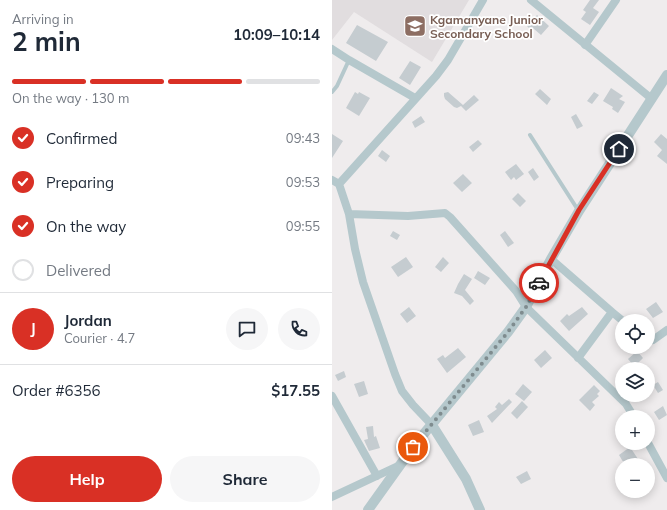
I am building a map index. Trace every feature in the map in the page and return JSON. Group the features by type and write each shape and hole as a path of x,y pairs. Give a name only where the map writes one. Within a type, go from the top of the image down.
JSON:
{"street":[{"path":"480,510 466,479 432,425 402,391 363,282 349,214 335,182 436,76 448,60 483,0"},
{"path":"585,46 616,0"},
{"path":"535,2 585,46 652,99"},
{"path":"332,49 415,98"},
{"path":"368,510 400,465 508,332 526,307 579,210 667,74"},
{"path":"349,214 408,216 445,213 516,291 526,307 626,404 630,410"},
{"path":"551,259 615,314"},
{"path":"578,358 612,312"},
{"path":"655,339 667,330"},
{"path":"332,396 377,476"},
{"path":"652,450 667,478"},
{"path":"332,497 400,465"}],"lane":[{"path":"332,92 337,86 349,60"},
{"path":"530,135 579,210"}],"shaded area":[{"name":"Kgamanyane Junior Secondary School","path":"332,0 469,0 432,62 354,12 332,40"}],"building":[{"path":"590,0 599,0 593,8 599,12 590,25 581,19 586,12 583,10"},
{"path":"537,15 549,26 541,35 534,29 532,31 527,26"},
{"path":"357,25 388,42 376,61 346,43"},
{"path":"410,61 421,67 410,85 399,78"},
{"path":"611,88 623,96 619,99 625,102 618,113 612,109 613,107 603,101"},
{"path":"540,89 551,99 547,105 535,94"},
{"path":"355,92 358,94 359,92 370,98 359,116 346,108"},
{"path":"448,92 463,105 474,95 479,100 466,111 461,106 457,108 454,107 445,99 444,93"},
{"path":"594,92 599,95 592,104 587,101"},
{"path":"576,114 583,126 577,129 571,117"},
{"path":"421,116 425,122 415,128 412,122"},
{"path":"332,134 343,141 332,158"},
{"path":"661,134 667,139 667,164 657,156 662,150 654,142"},
{"path":"478,140 482,144 473,152 469,147"},
{"path":"382,150 390,156 386,162 378,156"},
{"path":"516,164 524,174 516,180 514,177 511,180 505,172"},
{"path":"533,168 539,177 534,181 528,172"},
{"path":"463,174 472,183 462,192 453,183"},
{"path":"518,193 526,201 520,207 512,199"},
{"path":"393,231 400,235 397,240 390,236"},
{"path":"505,231 514,243 508,247 500,235"},
{"path":"406,257 413,267 398,277 391,267"},
{"path":"443,257 449,263 441,272 435,267"},
{"path":"478,271 490,278 485,285 474,278"},
{"path":"464,274 472,279 465,290 474,301 470,305 462,296 454,293"},
{"path":"656,302 663,312 655,317 655,314 650,314 646,309"},
{"path":"409,307 416,316 407,323 400,314"},
{"path":"582,307 588,314 569,331 560,321 567,314 569,316"},
{"path":"458,348 466,357 447,373 437,359 443,355 445,358"},
{"path":"545,350 552,358 541,368 534,360"},
{"path":"634,354 640,354 643,358 639,362 630,362 628,359"},
{"path":"344,371 346,377 338,381 335,375"},
{"path":"364,381 368,394 359,397 354,384"},
{"path":"658,382 663,390 658,393 655,388 655,384"},
{"path":"523,384 532,392 524,401 515,394"},
{"path":"594,385 600,391 597,394 599,396 592,402 595,405 590,411 579,400"},
{"path":"509,399 512,402 492,423 487,416 497,409 495,407 499,402 502,405"},
{"path":"522,401 528,407 517,419 511,413"},
{"path":"663,406 667,415 659,420 655,411"},
{"path":"479,420 484,432 473,436 468,425"},
{"path":"373,426 374,437 376,436 380,448 369,451 364,440 368,439 366,427"},
{"path":"626,450 632,450 637,458 621,458 619,455"},
{"path":"527,471 531,479 521,484 516,477"}],"way so far":[{"path":"413,447 508,332 526,307 539,283"}],"place":[{"name":"Kgamanyane Junior Secondary School","path":"415,26"}],"route":[{"path":"539,283 579,210 619,149"}]}
